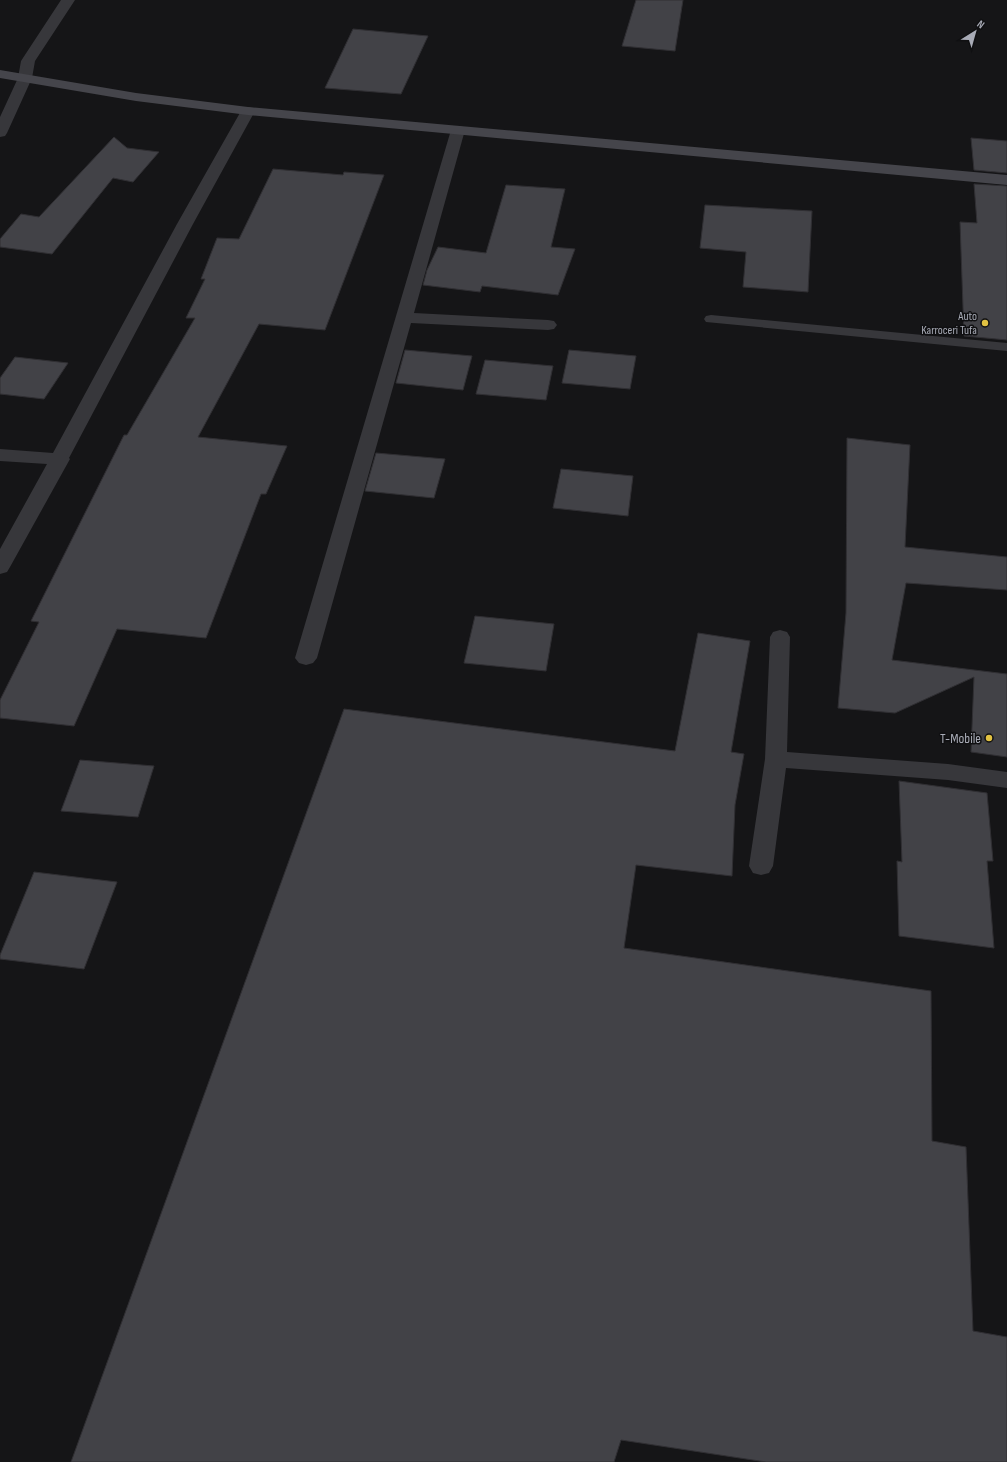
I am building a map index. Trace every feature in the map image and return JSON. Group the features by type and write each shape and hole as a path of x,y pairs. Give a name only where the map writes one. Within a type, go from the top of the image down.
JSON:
{"street":[{"path":"0,133 25,78 28,61 68,0"},
{"path":"0,74 136,96 248,111 1007,180"},
{"path":"0,567 61,459 204,187 248,111"},
{"path":"306,658 458,130"},
{"path":"405,318 548,325"},
{"path":"0,455 61,459"},
{"path":"761,866 776,758 780,637"},
{"path":"776,758 948,772 1007,780"}],"lane":[{"path":"711,319 1007,347"}],"building":[{"path":"636,0 683,0 675,51 622,46"},
{"path":"353,29 428,36 401,94 325,88"},
{"path":"114,137 127,148 159,152 133,182 113,178 52,254 0,247 0,239 21,214 39,217"},
{"path":"971,138 1007,141 1007,173 974,170"},
{"path":"273,169 343,175 344,172 384,175 325,330 259,324 198,437 287,446 266,494 261,494 206,638 117,629 74,726 0,718 0,700 39,622 31,621 124,435 127,435 195,318 186,318 205,279 201,279 217,238 239,239"},
{"path":"974,184 1007,186 1007,340 964,336 960,222 977,223"},
{"path":"506,185 565,189 551,247 575,249 558,295 482,286 480,292 423,285 427,270 438,247 486,253"},
{"path":"705,205 812,211 808,292 743,287 746,252 700,248"},
{"path":"405,350 472,356 463,390 396,383"},
{"path":"569,350 636,356 630,389 562,383"},
{"path":"15,357 68,363 44,399 0,394 0,378"},
{"path":"485,360 553,366 546,400 476,394"},
{"path":"847,438 910,445 905,547 1007,557 1007,590 906,583 892,660 1007,674 1007,757 971,752 974,677 895,713 838,708 846,613"},
{"path":"376,453 445,459 434,498 365,491"},
{"path":"561,469 633,476 628,516 553,508"},
{"path":"475,616 554,624 546,671 464,663"},
{"path":"698,633 750,641 731,752 744,754 735,805 732,876 636,865 624,948 931,991 932,1141 966,1147 973,1331 1007,1337 1007,1462 766,1462 621,1440 614,1462 71,1462 344,709 675,751"},
{"path":"80,760 154,766 138,817 61,811"},
{"path":"899,781 987,793 993,861 987,861 994,948 899,936 897,861 902,862"},
{"path":"34,872 117,882 84,969 0,959 0,955"}],"place":[{"name":"Auto Karroceri Tufa","path":"985,323"},
{"name":"T-Mobile","path":"989,738"}]}
